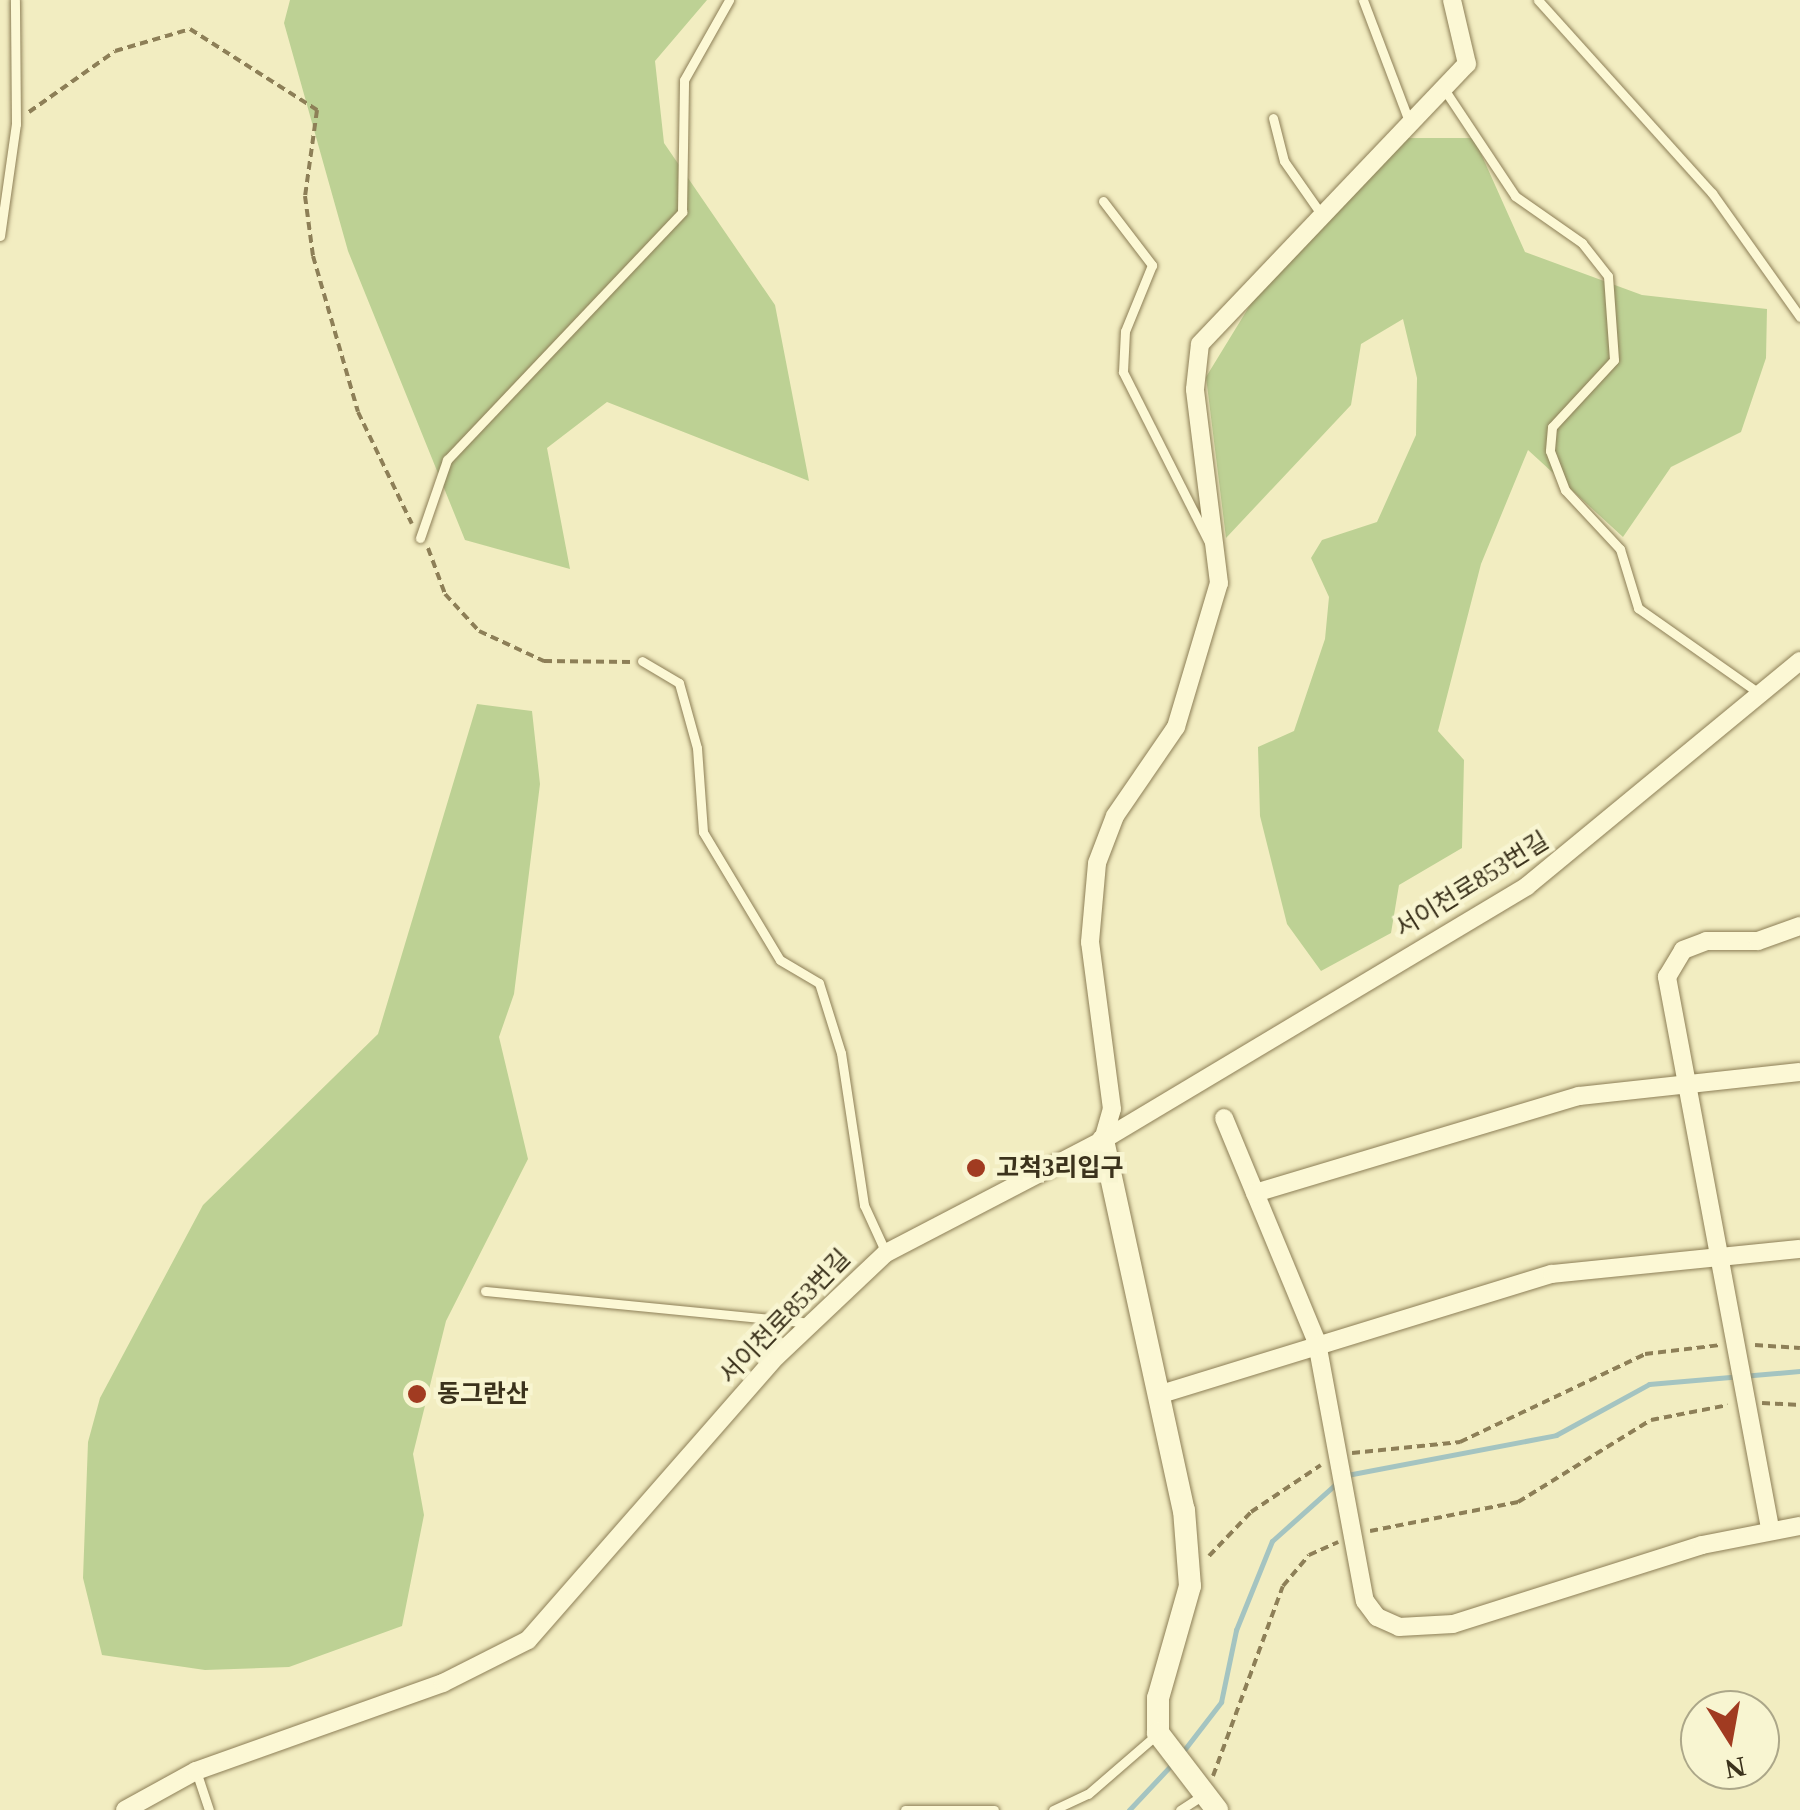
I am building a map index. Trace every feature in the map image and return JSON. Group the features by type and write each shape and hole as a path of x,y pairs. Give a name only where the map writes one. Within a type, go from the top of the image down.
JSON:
{"street":[{"path":"1206,1793 1161,1737 1158,1698 1190,1576 1158,1394 1103,1140 1112,1109 1090,942 1097,863 1115,816 1176,727 1219,564 1196,389 1200,344 1320,210 1444,89 1470,57 1452,0"},
{"name":"서이천로853번길","path":"125,1810 196,1771 443,1682 543,1628 809,1324 886,1253 1103,1140 1527,886 1800,660"},
{"path":"1770,1528 1682,1086 1666,977 1683,950 1800,926"},
{"path":"1255,1193 1579,1096 1800,1072"},
{"path":"1224,1118 1317,1343 1352,1536 1377,1617 1430,1628 1770,1528 1800,1526"},
{"path":"1158,1394 1552,1274 1717,1254 1800,1249"}],"lane":[{"path":"0,236 16,124 14,0"},
{"path":"420,538 447,460 682,212 684,80 729,0"},
{"path":"1363,0 1408,121"},
{"path":"1538,0 1712,193 1800,317"},
{"path":"1444,89 1516,196 1582,243 1608,276 1614,360 1552,426 1550,452 1565,490 1620,549 1638,608 1759,693"},
{"path":"1273,118 1284,161 1320,210"},
{"path":"1103,201 1152,266 1125,332 1123,372 1219,564"},
{"path":"642,661 679,684 697,748 703,832 780,960 818,984 842,1052 864,1205 886,1253"},
{"path":"485,1291 809,1324"},
{"path":"1054,1810 1088,1794 1161,1737"},
{"path":"196,1771 209,1810"},
{"path":"1180,1810 1206,1793"},
{"path":"905,1810 994,1810"}],"path":[{"path":"16,124 69,76 179,29 276,76 317,110 305,196 312,256 358,412 445,594 479,631 558,664 642,661"},
{"path":"1190,1576 1251,1512 1338,1458 1460,1442 1645,1354 1736,1346 1800,1348"},
{"path":"1206,1793 1223,1764 1283,1586 1309,1555 1352,1536 1518,1502 1651,1420 1746,1395 1800,1404"}],"green space":[{"path":"290,0 707,0 655,61 664,143 775,305 809,481 607,402 547,448 570,569 465,540 348,251 284,23"},
{"path":"1405,138 1474,138 1525,252 1642,295 1767,309 1766,358 1741,432 1671,467 1623,537 1528,450 1481,564 1438,731 1464,760 1462,848 1399,885 1391,933 1321,971 1287,924 1260,816 1258,747 1294,731 1325,639 1329,597 1311,558 1322,540 1377,522 1416,435 1417,378 1403,319 1361,344 1351,405 1226,538 1206,377 1255,297"},
{"path":"477,704 532,711 540,784 514,994 499,1037 528,1159 446,1321 413,1454 424,1515 402,1626 289,1667 205,1670 102,1655 83,1578 88,1442 100,1398 203,1205 378,1034"}],"waterway":[{"path":"1347,1475 1556,1435 1649,1384 1800,1371"},
{"path":"1181,1754 1221,1702 1236,1630 1272,1541 1338,1482"},
{"path":"1129,1810 1174,1762"}],"place":[{"name":"고척3리입구","path":"976,1168"},
{"name":"동그란산","path":"417,1394"}]}
